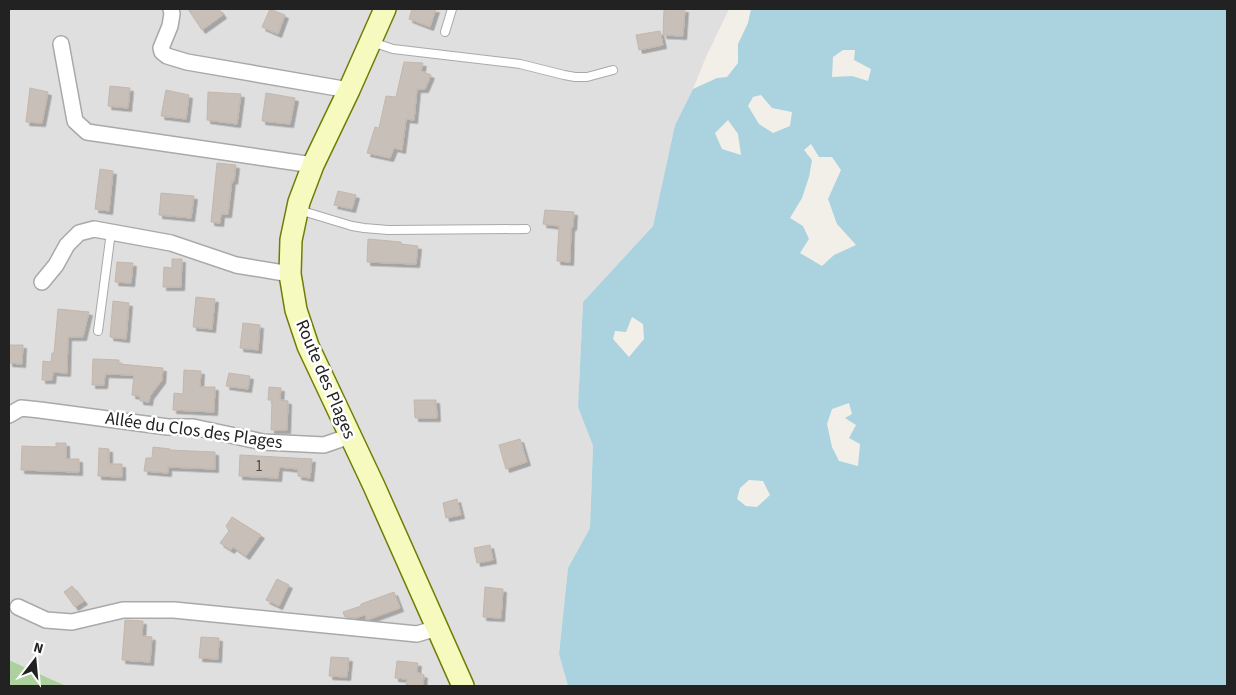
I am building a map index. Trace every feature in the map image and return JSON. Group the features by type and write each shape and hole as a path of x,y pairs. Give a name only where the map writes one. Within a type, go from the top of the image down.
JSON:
{"street":[{"path":"171,9 170,26 161,48 162,52 167,56 187,62 349,90"},
{"name":"Route des Plages","path":"385,9 313,165 299,202 291,240 290,274 296,310 308,346 463,686"},
{"path":"61,44 75,121 87,132 313,165"},
{"path":"42,282 56,265 67,246 80,233 94,229 171,243 236,265 290,274"},
{"name":"Allée du Clos des Plages","path":"9,416 21,408 168,427 193,427 263,442 324,445 350,436"},
{"path":"18,607 46,620 72,622 123,610 174,610 417,634 437,628"}],"lane":[{"path":"445,32 452,9"},
{"path":"371,39 381,45 393,48 520,64 564,75 587,77 612,70"},
{"path":"298,210 352,226 380,230 526,229"},
{"path":"98,331 111,232"}],"shaded area":[{"path":"9,9 729,9 675,125 653,226 583,302 578,407 593,446 590,528 568,568 559,654 568,686 66,686 9,660"}],"green space":[{"path":"9,660 66,686 9,686"}],"water":[{"path":"751,9 1227,9 1227,686 568,686 559,654 568,568 590,528 593,446 578,407 583,302 653,226 675,125 693,89 717,78 727,77 738,63 738,44 748,23","holes":["843,50 855,50 854,60 871,69 868,81 852,76 832,77 833,57","761,95 772,108 792,112 790,126 773,133 759,124 748,106 753,97","728,120 738,134 741,155 722,149 715,133","811,144 819,157 832,157 841,170 828,199 837,224 856,245 834,255 822,266 800,253 809,239 803,226 790,218 802,198 812,160 804,150","632,317 643,324 644,339 629,357 613,339 615,331 626,332","849,403 852,414 845,418 856,425 849,438 860,444 858,466 839,461 832,447 827,424 832,409","749,480 763,481 770,495 757,507 746,506 737,499 740,488"]}],"building":[{"path":"188,9 219,9 223,15 202,30"},
{"path":"270,9 285,15 278,34 262,27"},
{"path":"412,9 436,9 430,27 409,19"},
{"path":"664,9 685,9 683,36 663,35"},
{"path":"660,31 663,45 639,50 636,35"},
{"path":"404,62 423,63 421,71 431,75 425,89 417,89 414,120 406,119 402,150 394,148 390,158 367,153 375,127 379,128 386,96 396,97"},
{"path":"110,86 130,88 128,108 108,106"},
{"path":"30,88 48,92 42,123 26,122"},
{"path":"166,90 189,95 186,119 161,116"},
{"path":"208,92 241,94 237,124 207,120"},
{"path":"266,93 295,98 290,124 262,121"},
{"path":"217,163 236,165 234,181 232,180 228,214 221,214 220,223 211,222"},
{"path":"100,169 113,171 109,211 95,209"},
{"path":"338,191 356,195 352,209 334,205"},
{"path":"161,193 194,196 191,218 159,215"},
{"path":"545,210 574,212 573,227 571,227 570,262 557,261 559,226 543,224"},
{"path":"368,239 401,242 401,244 418,246 416,264 367,262"},
{"path":"172,259 182,259 181,287 163,287 164,267 172,268"},
{"path":"117,262 133,263 131,283 115,282"},
{"path":"196,297 215,299 212,329 193,327"},
{"path":"113,301 129,303 126,339 110,337"},
{"path":"58,309 89,312 83,337 68,337 67,373 53,372 52,380 42,380 43,361 51,362 52,353 54,353"},
{"path":"243,323 260,325 258,350 240,348"},
{"path":"9,345 23,345 22,364 9,363"},
{"path":"93,359 119,360 119,364 163,368 162,380 150,396 149,402 140,401 140,396 132,395 134,375 105,374 104,385 92,385"},
{"path":"184,370 201,371 200,387 215,387 214,412 173,410 174,393 183,394"},
{"path":"229,373 250,376 248,389 226,386"},
{"path":"269,387 281,388 280,400 288,401 287,430 271,430 272,400 268,400"},
{"path":"414,400 436,400 437,418 415,418"},
{"path":"520,439 527,462 506,469 499,445"},
{"path":"56,443 66,443 66,459 79,459 79,472 21,470 22,446 56,447"},
{"path":"153,447 170,450 215,452 215,469 168,467 168,473 144,471 146,458 152,458"},
{"path":"99,448 109,449 109,464 122,464 122,477 98,476"},
{"path":"240,455 312,459 310,478 298,476 298,469 279,467 278,478 239,476"},
{"path":"457,499 461,515 446,518 443,503"},
{"path":"232,517 261,535 246,556 233,547 231,550 220,543 229,531 226,526"},
{"path":"490,545 493,560 477,563 474,548"},
{"path":"277,579 289,585 279,606 266,600"},
{"path":"72,586 84,601 75,607 64,592"},
{"path":"485,587 503,589 501,618 483,617"},
{"path":"394,592 400,608 367,620 365,615 355,618 345,617 343,612"},
{"path":"125,620 143,621 142,636 152,637 150,662 122,660"},
{"path":"201,637 219,638 218,659 199,658"},
{"path":"331,657 349,658 347,677 329,676"},
{"path":"397,661 418,663 417,672 424,675 423,686 406,685 407,679 395,678"}]}
